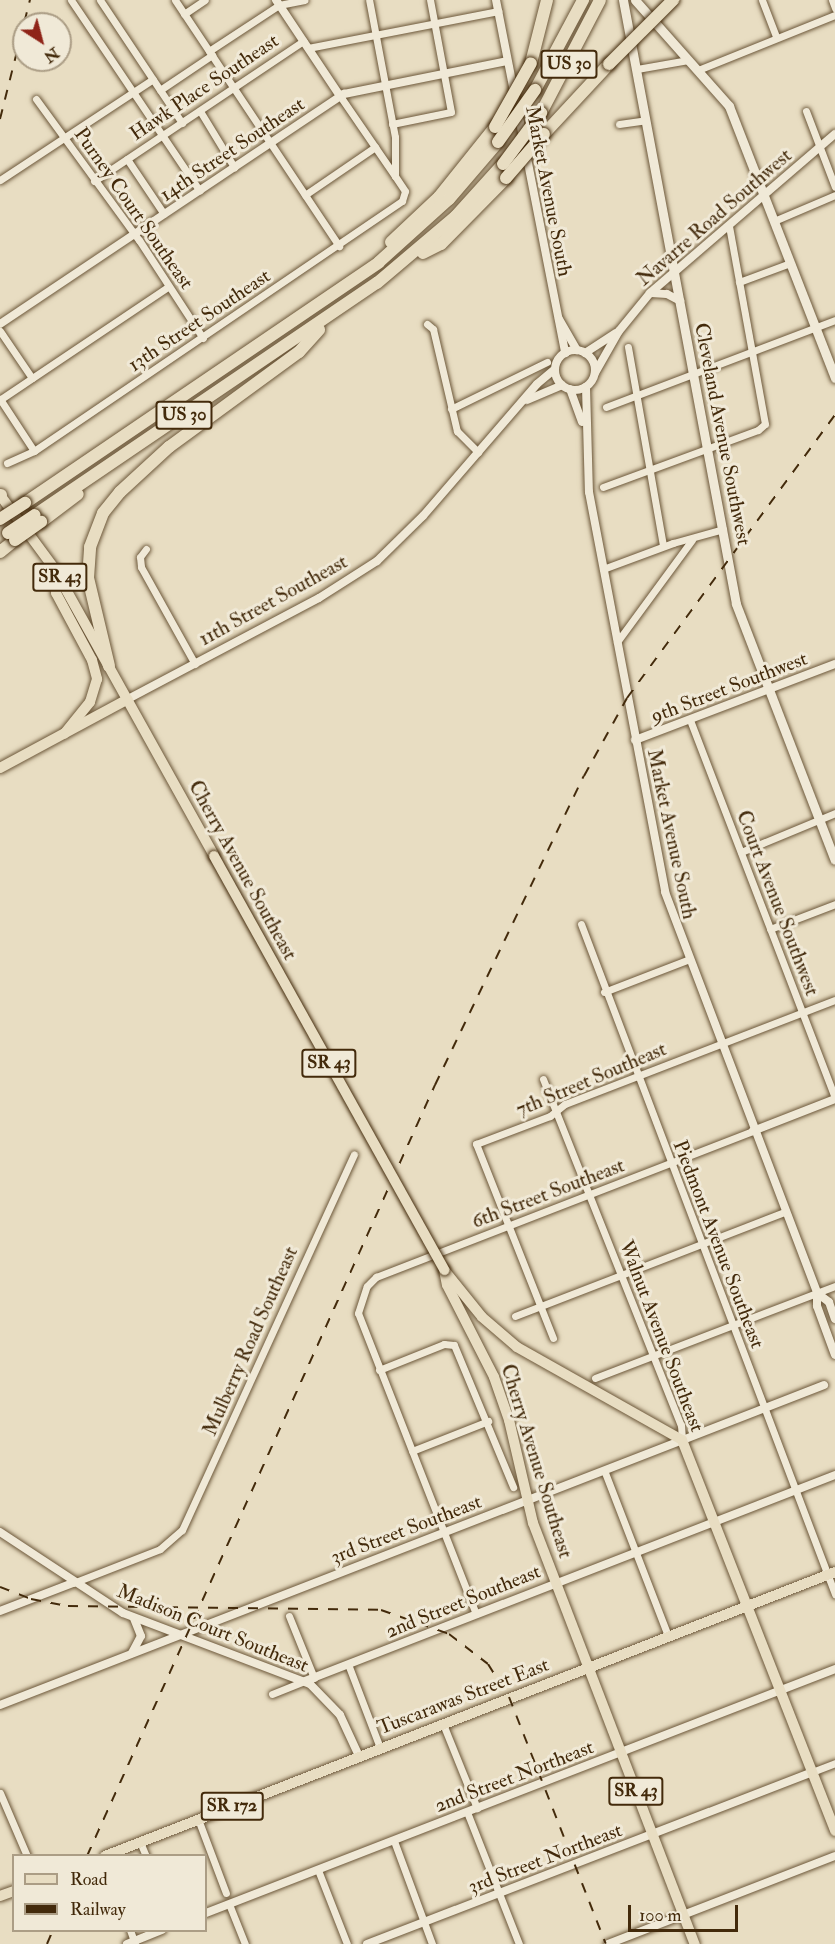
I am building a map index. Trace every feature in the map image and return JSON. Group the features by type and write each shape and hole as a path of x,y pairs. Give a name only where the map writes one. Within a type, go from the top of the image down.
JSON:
{"highway":[{"path":"323,302 439,197 495,127 531,63 547,0"},
{"name":"US 30","path":"8,538 38,519 122,457 332,315 403,263 456,216 503,164 541,112 600,0"},
{"path":"403,263 441,244 506,178 609,64 673,0"},
{"name":"US 30","path":"0,519 22,499 100,452 323,302 416,231 498,142 544,75 580,1"},
{"path":"110,666 90,591 88,566 93,535 103,513 120,492 169,447 299,352 332,315"},
{"path":"0,510 22,499"},
{"path":"0,552 8,538"}],"main road":[{"name":"Cleveland Avenue Southwest","path":"623,0 736,604 835,860"},
{"path":"635,0 729,106 835,378"},
{"name":"Cherry Avenue Southeast","path":"0,495 37,539 54,568 444,1270 482,1317 517,1347 682,1440"},
{"path":"54,568 56,593 92,660 97,679 90,702 64,734"},
{"name":"11th Street Southeast","path":"0,768 128,699"},
{"name":"Cherry Avenue Southeast","path":"444,1270 446,1283 486,1358 504,1403 525,1500 589,1666"},
{"name":"Walnut Avenue Southeast","path":"682,1440 749,1605 835,1831"},
{"name":"Tuscarawas Street East","path":"110,1854 831,1573"},
{"name":"SR 43","path":"589,1666 695,1944"}],"street":[{"path":"71,0 200,191"},
{"path":"100,0 182,123"},
{"path":"175,0 339,246"},
{"path":"184,14 205,0"},
{"path":"160,90 278,2 305,0"},
{"path":"369,0 392,124 395,176"},
{"path":"392,124 451,112 430,0"},
{"name":"Market Avenue South","path":"496,0 565,353"},
{"path":"762,0 777,37"},
{"path":"832,0 835,8"},
{"path":"278,2 395,176"},
{"name":"Hawk Place Southeast","path":"94,181 233,88 305,45 375,35 498,11"},
{"path":"699,70 835,15"},
{"path":"637,69 688,60"},
{"name":"14th Street Southeast","path":"0,324 340,96 384,84 507,61"},
{"path":"0,180 153,79"},
{"name":"Purney Court Southeast","path":"36,99 134,235 203,338"},
{"path":"200,111 234,167"},
{"path":"806,111 835,187"},
{"path":"619,124 646,120"},
{"name":"Navarre Road Southwest","path":"595,373 619,331 650,293 835,134"},
{"path":"305,195 375,147"},
{"path":"127,159 164,214"},
{"name":"13th Street Southeast","path":"7,463 34,451 339,246 404,198 404,189 395,176"},
{"path":"774,221 835,195"},
{"path":"603,487 764,426 729,225"},
{"path":"739,282 790,263"},
{"path":"34,451 0,399 169,286"},
{"path":"650,293 667,294 680,301"},
{"name":"Market Avenue South","path":"557,316 581,352"},
{"path":"606,407 835,320"},
{"path":"427,324 433,329 451,409 460,436 478,452"},
{"path":"0,331 32,378"},
{"name":"Navarre Road Southwest","path":"581,352 619,331"},
{"path":"628,347 663,546"},
{"path":"581,352 593,361 595,373 586,387 566,387 555,369 565,353 581,352"},
{"path":"451,409 546,362"},
{"name":"11th Street Southeast","path":"128,699 328,592 377,561 401,539 519,405 555,369"},
{"name":"Market Avenue South","path":"566,387 585,431"},
{"name":"11th Street Southeast","path":"519,405 566,387"},
{"name":"Market Avenue South","path":"586,387 585,431 589,492 665,892 687,960 817,1293 824,1327 835,1355"},
{"path":"603,569 663,546 723,530"},
{"path":"616,642 692,540"},
{"path":"146,549 140,557 141,566 195,664"},
{"name":"9th Street Southwest","path":"635,740 835,664"},
{"name":"Court Avenue Southwest","path":"690,720 835,1098"},
{"path":"741,852 835,813"},
{"path":"770,929 835,904"},
{"name":"Piedmont Avenue Southeast","path":"581,924 604,992 701,1245 796,1490 831,1573 835,1594"},
{"path":"604,992 687,960"},
{"name":"7th Street Southeast","path":"507,1226 476,1144 636,1076 835,1000"},
{"name":"Walnut Avenue Southeast","path":"543,1079 681,1425 682,1440"},
{"path":"753,1131 835,1098"},
{"name":"6th Street Southeast","path":"379,1370 358,1313 362,1294 376,1277 753,1131"},
{"name":"Mulberry Road Southeast","path":"74,1583 173,1540 188,1519 354,1154"},
{"path":"515,1316 784,1212"},
{"path":"507,1226 553,1338"},
{"path":"595,1378 835,1286"},
{"name":"Market Avenue South","path":"817,1293 829,1302 835,1321"},
{"path":"824,1327 835,1321"},
{"name":"Cherry Avenue Southeast","path":"379,1370 453,1344 488,1421 513,1487"},
{"path":"379,1370 476,1614"},
{"name":"3rd Street Southeast","path":"0,1705 829,1383"},
{"path":"412,1451 488,1421"},
{"path":"604,1470 668,1636"},
{"name":"2nd Street Southeast","path":"273,1694 635,1551 835,1475"},
{"name":"Madison Court Southeast","path":"0,1532 74,1583 134,1618 305,1682 334,1706 359,1756"},
{"path":"0,1611 74,1583"},
{"path":"289,1616 314,1678"},
{"path":"132,1653 141,1636 134,1618"},
{"path":"348,1664 380,1748"},
{"name":"2nd Street Northeast","path":"207,1913 835,1669"},
{"path":"443,1724 477,1808"},
{"name":"3rd Street Northeast","path":"367,1944 835,1763"},
{"path":"0,1792 26,1854"},
{"path":"467,1812 519,1944"},
{"path":"198,1819 226,1893"},
{"path":"394,1841 432,1944"},
{"path":"140,1842 145,1854"},
{"path":"608,1944 835,1856"},
{"path":"318,1870 347,1944"},
{"path":"229,1904 245,1944"},
{"path":"132,1943 157,1932"}],"railway":[{"path":"0,119 30,0"},
{"path":"88,1854 435,1085 584,776 627,698 835,415"},
{"path":"0,1587 31,1599 68,1606 381,1610 449,1634 488,1664 509,1697 606,1944"},
{"path":"47,1944 52,1932"}]}
